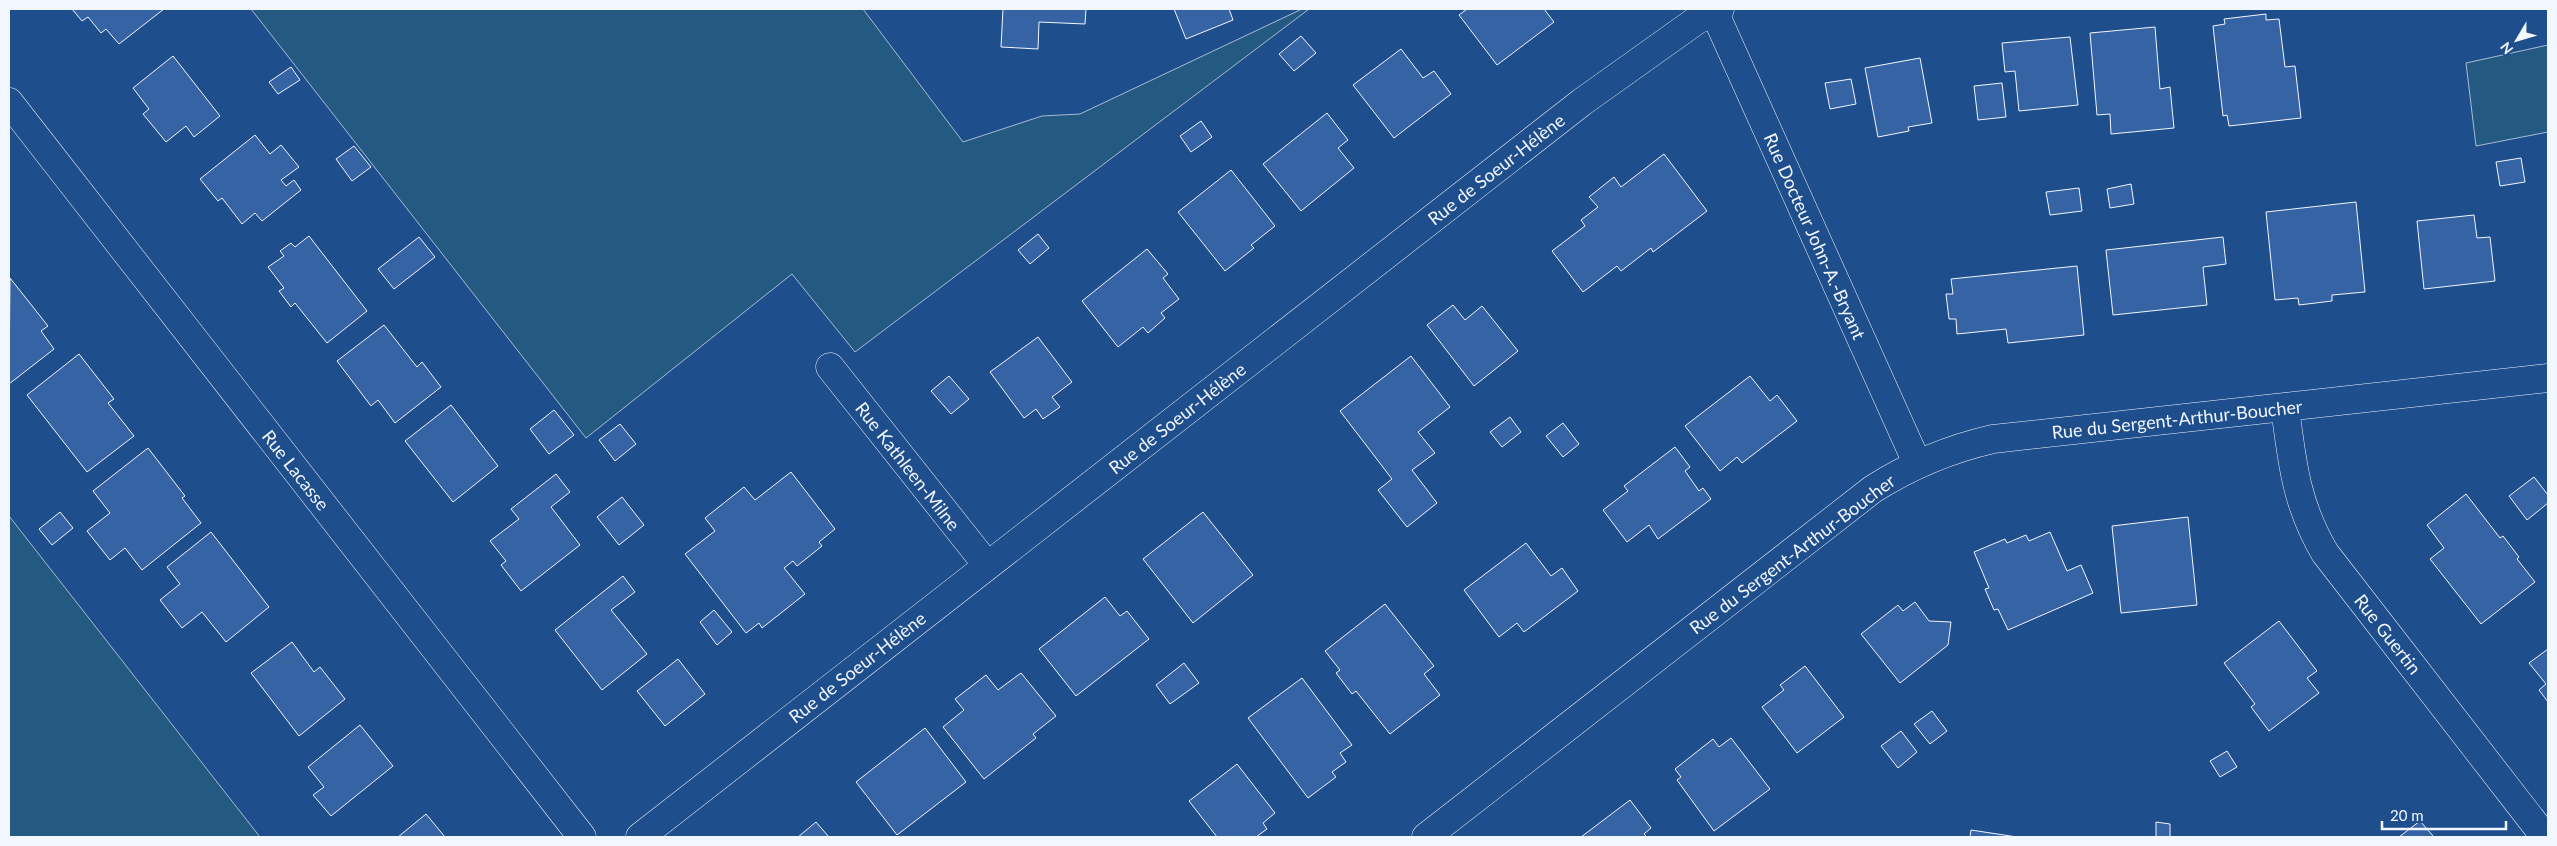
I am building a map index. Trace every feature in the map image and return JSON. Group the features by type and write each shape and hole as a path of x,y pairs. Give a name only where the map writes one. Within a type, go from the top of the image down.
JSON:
{"street":[{"name":"Rue Docteur John-A.-Bryant","path":"1716,10 1917,463"},
{"name":"Rue de Soeur-Hélène","path":"640,837 1582,102 1655,48 1716,10"},
{"name":"Rue Lacasse","path":"9,102 582,837"},
{"name":"Rue Kathleen-Milne","path":"830,367 986,566"},
{"name":"Rue du Sergent-Arthur-Boucher","path":"1426,837 1873,489 1917,463 1950,450 1993,439 2548,378"},
{"name":"Rue Guertin","path":"2284,407 2295,479 2301,505 2311,530 2325,553 2545,837"}],"shaded area":[{"path":"251,9 863,9 963,142 1042,116 1080,114 1302,9 1309,9 855,352 792,274 586,438"},
{"path":"2548,45 2548,132 2476,146 2466,63"},
{"path":"9,516 260,837 9,837"}],"building":[{"path":"72,9 164,9 119,44 106,29 101,33 88,17 82,21"},
{"path":"1003,9 1086,9 1085,24 1039,22 1038,49 1001,47"},
{"path":"1174,9 1229,9 1233,20 1186,39"},
{"path":"1467,9 1544,9 1554,22 1497,65 1459,15"},
{"path":"2266,14 2266,20 2279,19 2285,67 2295,66 2301,118 2229,126 2227,115 2223,116 2213,26 2225,24 2224,19"},
{"path":"2155,27 2160,89 2170,87 2174,128 2111,134 2110,114 2097,115 2090,33"},
{"path":"1301,36 1316,53 1294,71 1279,54"},
{"path":"2070,37 2078,105 2019,111 2015,71 2005,72 2002,43"},
{"path":"1401,49 1423,78 1434,71 1451,94 1394,138 1353,85"},
{"path":"173,56 220,116 194,137 186,126 166,142 143,114 149,109 133,88"},
{"path":"1920,58 1932,123 1908,127 1909,131 1878,137 1865,68"},
{"path":"291,67 300,80 278,94 269,82"},
{"path":"1851,79 1856,104 1830,109 1825,83"},
{"path":"2002,83 2006,117 1978,120 1974,86"},
{"path":"1327,113 1348,140 1338,148 1354,168 1301,211 1263,164"},
{"path":"1201,121 1212,137 1191,152 1180,136"},
{"path":"255,135 270,154 281,145 299,167 281,180 286,186 294,180 301,190 262,221 255,213 242,224 222,198 218,201 200,179"},
{"path":"354,146 371,167 352,181 336,159"},
{"path":"1664,154 1707,211 1653,252 1651,248 1621,271 1617,266 1583,292 1552,251 1585,226 1581,220 1598,207 1589,197 1614,177 1621,187"},
{"path":"2521,158 2525,182 2500,186 2496,162"},
{"path":"1231,170 1275,226 1251,245 1254,248 1225,271 1178,212"},
{"path":"2131,184 2134,204 2110,208 2107,189"},
{"path":"2079,188 2082,211 2050,215 2046,192"},
{"path":"2356,202 2365,292 2332,295 2332,301 2299,305 2298,298 2275,300 2266,212"},
{"path":"2474,215 2477,238 2490,237 2495,281 2424,289 2417,221"},
{"path":"1038,234 1049,248 1030,264 1018,250"},
{"path":"309,236 367,311 327,343 295,303 291,307 279,291 284,288 268,267 284,256 280,251 291,243 295,247"},
{"path":"419,237 435,257 394,289 378,269"},
{"path":"2223,237 2226,264 2203,267 2207,305 2113,315 2106,250"},
{"path":"1147,249 1168,274 1163,278 1179,299 1161,313 1165,318 1148,333 1143,327 1118,347 1082,301"},
{"path":"2077,266 2084,335 2008,343 2006,329 1957,334 1956,319 1949,319 1946,294 1953,294 1951,279"},
{"path":"10,278 48,326 41,331 54,349 9,384"},
{"path":"1453,305 1465,320 1482,306 1518,351 1474,386 1427,325"},
{"path":"384,325 417,367 422,362 441,387 395,423 378,400 371,406 337,361"},
{"path":"1038,337 1072,382 1052,397 1060,407 1043,419 1036,409 1024,418 990,372"},
{"path":"79,354 114,399 108,403 134,436 87,472 27,395"},
{"path":"1411,356 1450,407 1418,432 1435,453 1412,470 1437,503 1407,527 1378,490 1392,479 1340,411"},
{"path":"949,376 969,399 951,414 931,391"},
{"path":"1750,376 1770,401 1777,395 1797,421 1742,463 1737,457 1720,471 1685,426"},
{"path":"451,405 498,466 453,502 405,441"},
{"path":"554,410 574,435 549,454 530,429"},
{"path":"1510,417 1521,432 1502,447 1490,432"},
{"path":"1563,423 1579,444 1563,457 1546,436"},
{"path":"620,424 636,444 615,461 599,440"},
{"path":"1675,447 1690,467 1685,471 1699,491 1703,488 1711,499 1658,539 1649,525 1627,542 1603,510 1628,491 1624,486"},
{"path":"148,448 185,496 182,498 201,523 142,570 125,548 110,560 87,531 110,513 93,491"},
{"path":"791,472 835,529 819,542 822,546 797,566 793,561 784,568 805,594 762,628 759,623 746,633 685,554 715,531 705,518 744,487 755,500"},
{"path":"556,474 570,492 551,507 580,545 521,591 501,565 506,561 490,541 519,519 511,509"},
{"path":"2534,477 2548,495 2548,503 2527,520 2509,496"},
{"path":"2466,494 2500,538 2503,536 2519,557 2517,559 2535,582 2481,624 2430,559 2444,548 2427,525"},
{"path":"622,497 644,525 619,545 597,517"},
{"path":"60,512 73,528 52,545 39,529"},
{"path":"1203,512 1253,575 1193,623 1143,559"},
{"path":"2188,517 2197,605 2121,613 2112,526"},
{"path":"211,532 269,607 226,642 202,612 182,628 160,600 180,584 167,567"},
{"path":"2050,532 2067,571 2081,565 2093,593 2008,630 1998,609 1994,610 1985,589 1989,588 1974,552 2005,539 2007,543 2026,535 2029,541"},
{"path":"1526,543 1551,576 1562,568 1578,591 1524,632 1517,623 1499,637 1464,590"},
{"path":"623,576 635,592 611,610 647,654 602,690 555,630"},
{"path":"1105,597 1120,616 1127,611 1149,639 1076,696 1039,649"},
{"path":"1915,602 1929,621 1951,622 1948,645 1900,683 1861,634 1898,605 1903,611"},
{"path":"1385,604 1434,666 1424,674 1440,695 1390,734 1356,691 1352,694 1336,673 1340,670 1325,651"},
{"path":"714,610 732,632 717,645 700,622"},
{"path":"2279,621 2317,671 2307,678 2319,693 2269,731 2251,707 2255,704 2224,663"},
{"path":"292,642 314,672 320,667 345,699 299,736 251,673"},
{"path":"2548,649 2548,702 2539,690 2546,684 2529,663"},
{"path":"678,659 705,694 665,726 637,691"},
{"path":"1184,663 1199,683 1170,704 1156,685"},
{"path":"1805,666 1844,717 1797,753 1762,707 1784,690 1780,685"},
{"path":"1021,673 1056,716 1033,734 1036,738 984,779 943,727 964,710 955,699 986,675 998,690"},
{"path":"1302,678 1352,745 1340,753 1346,762 1332,772 1336,777 1308,798 1248,718"},
{"path":"1932,711 1947,731 1930,744 1914,724"},
{"path":"360,725 393,766 331,816 313,795 324,787 308,767"},
{"path":"925,728 966,782 897,835 856,782"},
{"path":"1901,731 1917,752 1898,768 1881,746"},
{"path":"1731,738 1770,789 1714,831 1677,780 1681,777 1675,769 1713,739 1719,747"},
{"path":"2227,751 2237,767 2220,777 2210,761"},
{"path":"1237,764 1275,813 1263,823 1267,829 1256,837 1217,837 1189,801"},
{"path":"1630,800 1651,828 1644,834 1647,837 1581,837"},
{"path":"426,814 445,837 398,837"},
{"path":"2420,821 2434,837 2399,837"},
{"path":"816,822 829,837 798,837"},
{"path":"2156,822 2170,824 2170,837 2156,837"},
{"path":"1971,830 2017,837 1970,837"}]}
